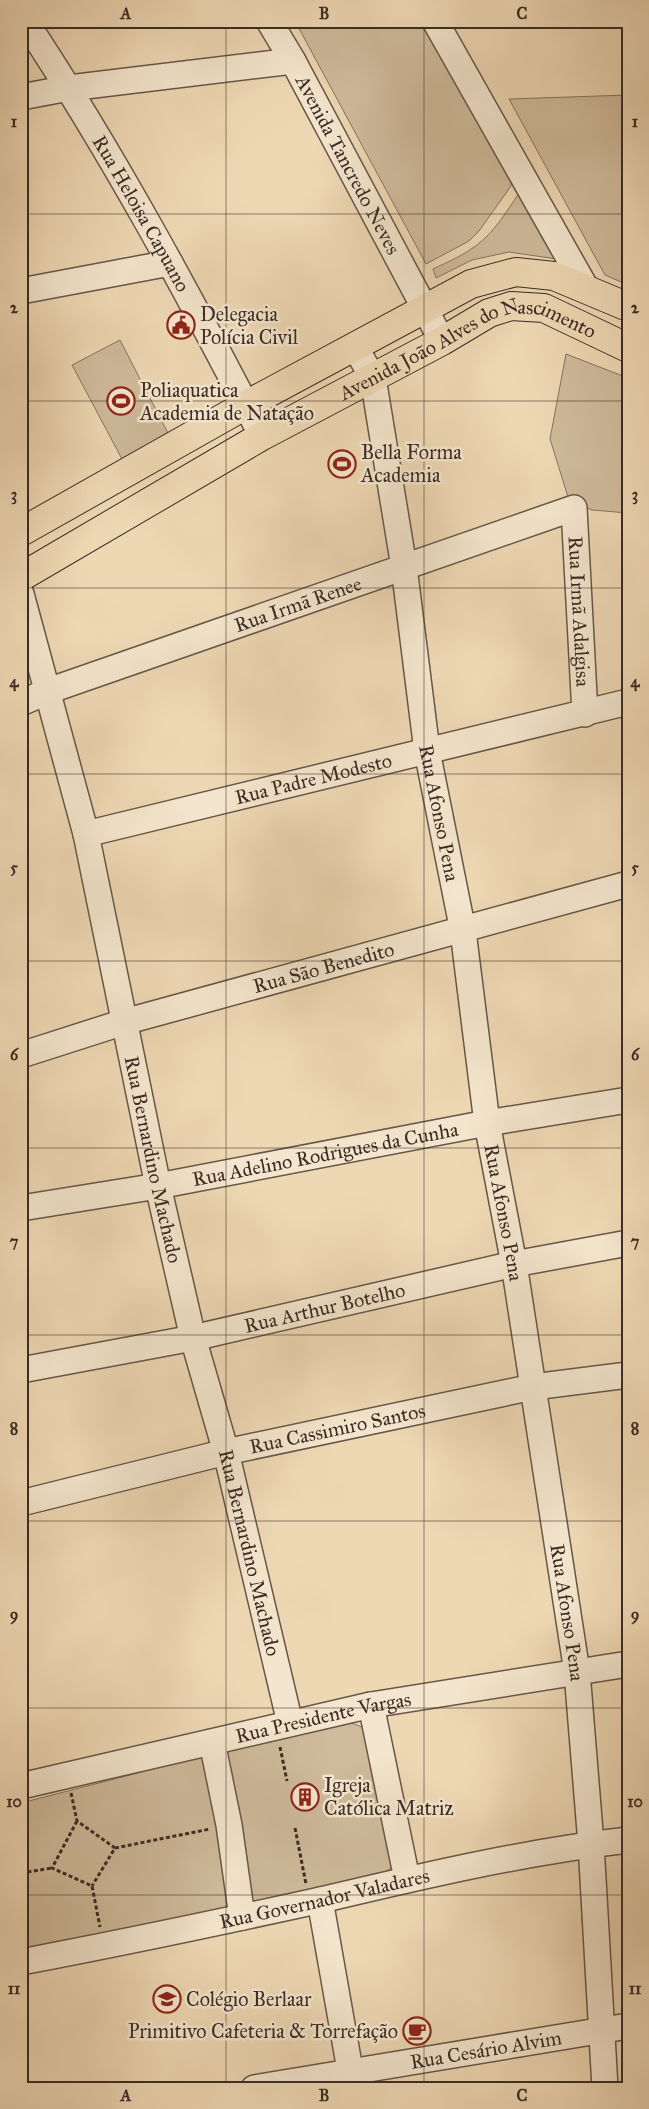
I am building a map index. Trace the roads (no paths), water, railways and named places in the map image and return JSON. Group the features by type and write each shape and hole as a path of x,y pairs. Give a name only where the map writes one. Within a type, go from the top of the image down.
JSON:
{"main road":[{"path":"21,532 246,405 471,284 516,272 554,276 628,308"},
{"name":"Avenida João Alves do Nascimento","path":"21,577 262,436 442,341 489,313 511,306 544,308 628,348"}],"street":[{"name":"Rua Heloisa Capuano","path":"25,21 69,88 170,263 262,436"},
{"name":"Avenida Tancredo Neves","path":"269,21 293,61 442,341"},
{"path":"435,21 587,290"},
{"path":"21,97 69,88 293,61"},
{"path":"21,291 170,263"},
{"name":"Rua Afonso Pena","path":"354,347 373,378 404,567 427,751 463,931 487,1123 514,1264 577,1672 591,1844 604,2088"},
{"name":"Rua Irmã Renee","path":"21,704 48,691 574,508"},
{"name":"Rua Irmã Adalgisa","path":"574,508 585,714"},
{"name":"Rua Bernardino Machado","path":"21,594 86,834 158,1186 193,1338 226,1452 282,1725"},
{"name":"Rua Padre Modesto","path":"86,834 628,702"},
{"name":"Rua São Benedito","path":"21,1055 124,1022 463,931 628,884"},
{"name":"Rua Adelino Rodrigues da Cunha","path":"21,1208 158,1186 487,1123 628,1100"},
{"name":"Rua Arthur Botelho","path":"21,1370 193,1338 514,1264 628,1243"},
{"name":"Rua Cassimiro Santos","path":"21,1503 226,1452 533,1387 628,1375"},
{"name":"Rua Presidente Vargas","path":"21,1786 371,1705 628,1664"},
{"path":"371,1705 407,1879"},
{"path":"212,1742 229,1825 242,1917"},
{"name":"Rua Governador Valadares","path":"21,1962 242,1917 407,1879 591,1844 628,1840"},
{"path":"315,1901 352,2080"},
{"name":"Rua Cesário Alvim","path":"254,2088 352,2080 601,2029 628,2026"}],"place":[{"name":"Delegacia Polícia Civil","path":"181,325"},
{"name":"Poliaquatica Academia de Natação","path":"121,401"},
{"name":"Bella Forma Academia","path":"342,464"},
{"name":"Igreja Católica Matriz","path":"305,1797"},
{"name":"Colégio Berlaar","path":"167,1999"},
{"name":"Primitivo Cafeteria & Torrefação","path":"417,2031"}]}
